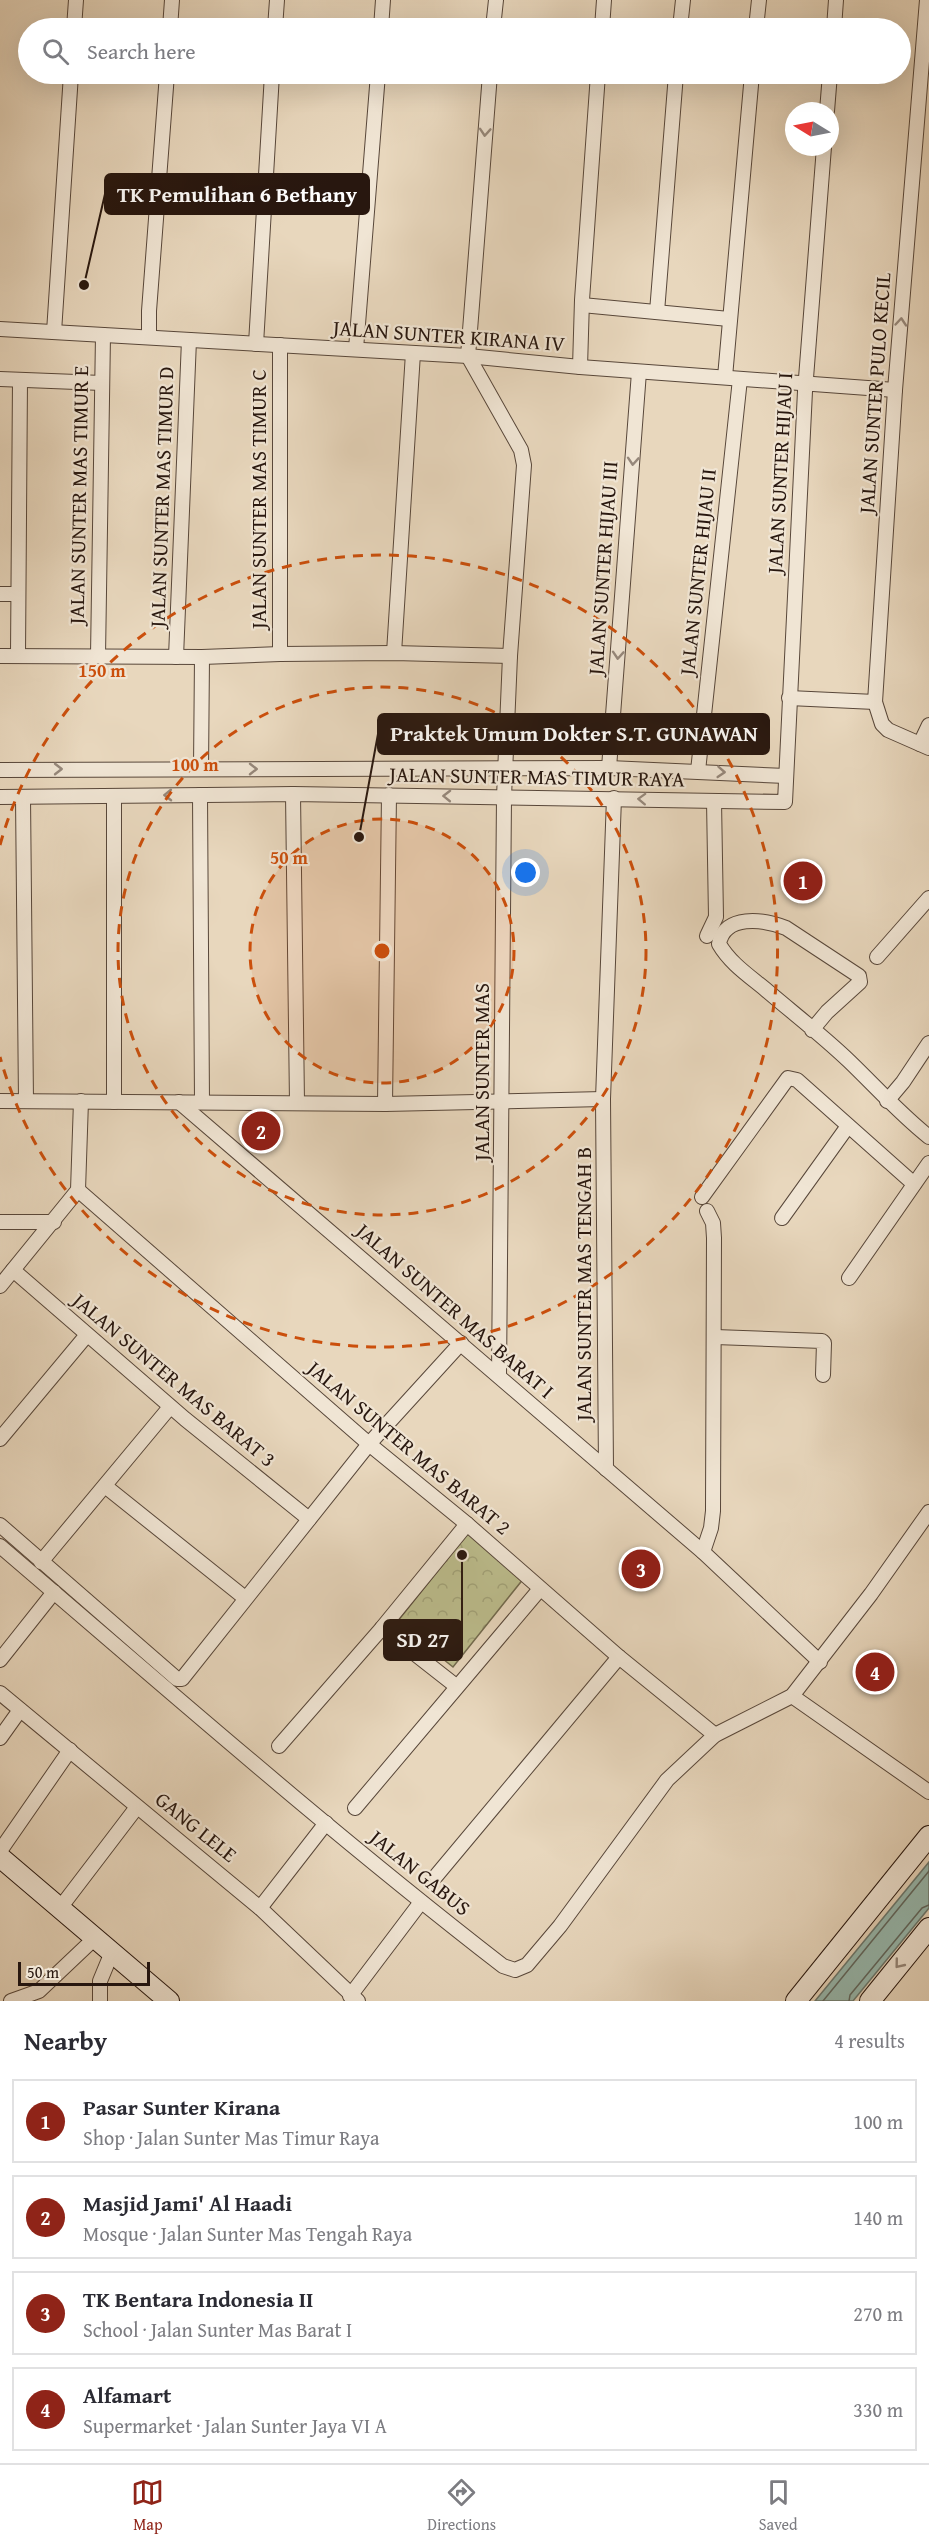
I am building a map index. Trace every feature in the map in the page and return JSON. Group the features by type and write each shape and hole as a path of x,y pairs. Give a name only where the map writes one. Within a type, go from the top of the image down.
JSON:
{"main road":[{"path":"796,2001 929,1836"},
{"path":"0,1857 169,2001"},
{"path":"870,2001 929,1928"}],"street":[{"path":"75,18 76,0"},
{"path":"171,18 172,0"},
{"path":"275,18 276,0"},
{"path":"382,18 383,0"},
{"path":"494,18 496,0"},
{"path":"603,18 604,0"},
{"path":"681,18 682,0"},
{"path":"757,18 759,0"},
{"path":"835,18 836,0"},
{"name":"JALAN SUNTER PULO KECIL","path":"875,702 895,390 927,0"},
{"path":"54,332 70,84"},
{"path":"149,337 166,84"},
{"path":"256,344 271,84"},
{"path":"356,349 377,84"},
{"path":"468,356 489,84"},
{"path":"580,367 597,84"},
{"path":"657,312 675,84"},
{"path":"725,378 751,84"},
{"path":"828,102 829,84"},
{"name":"JALAN SUNTER HIJAU I","path":"785,802 805,384 824,156"},
{"path":"582,305 729,319"},
{"name":"JALAN SUNTER KIRANA IV","path":"0,329 413,352 639,372 895,390"},
{"name":"JALAN SUNTER MAS TIMUR E","path":"98,656 103,335"},
{"name":"JALAN SUNTER MAS TIMUR D","path":"176,657 189,340"},
{"name":"JALAN SUNTER MAS TIMUR C","path":"280,345 280,654"},
{"path":"394,653 413,352"},
{"name":"JALAN SUNTER MAS","path":"468,356 521,450 524,465 510,656 504,797 499,1376"},
{"name":"JALAN SUNTER HIJAU III","path":"609,768 639,372"},
{"name":"JALAN SUNTER HIJAU II","path":"698,771 740,379"},
{"path":"0,380 102,383"},
{"path":"18,655 20,380"},
{"path":"0,594 18,594"},
{"path":"0,656 202,657 394,653 510,656"},
{"path":"201,769 202,657"},
{"path":"789,698 875,702 882,724 888,730 925,746 929,725"},
{"name":"JALAN SUNTER MAS TIMUR RAYA","path":"0,770 609,768 786,776"},
{"path":"293,794 297,1103"},
{"name":"JALAN SUNTER MAS TIMUR RAYA","path":"0,797 293,794 785,802"},
{"path":"200,795 202,1102"},
{"path":"385,1104 389,795"},
{"path":"114,796 114,1102"},
{"path":"23,797 26,1101"},
{"name":"JALAN SUNTER MAS TENGAH B","path":"606,1469 603,1099 614,798"},
{"path":"707,936 716,917 714,801"},
{"path":"877,957 929,898"},
{"path":"812,1030 826,1012 860,982 859,976 786,928 773,923 733,922 721,933 719,944 727,958 812,1030 849,1061 887,1101 929,1137"},
{"path":"887,1101 903,1082 929,1043"},
{"path":"702,1197 788,1078 797,1080 914,1184"},
{"path":"0,1101 385,1104 603,1099"},
{"path":"0,1286 78,1190 81,1101"},
{"name":"JALAN SUNTER MAS BARAT I","path":"179,1102 702,1552 820,1662"},
{"path":"782,1218 848,1126"},
{"path":"849,1278 929,1163"},
{"name":"JALAN SUNTER MAS BARAT 2","path":"78,1190 369,1444 467,1524 619,1657 715,1735"},
{"path":"702,1552 711,1528 713,1511 714,1238 713,1223 707,1211"},
{"path":"0,1222 54,1222"},
{"name":"JALAN SUNTER MAS BARAT 3","path":"13,1270 170,1407 309,1519"},
{"path":"0,1439 86,1336"},
{"path":"715,1337 822,1341 824,1343 823,1375"},
{"path":"0,1525 177,1679 182,1679 369,1444 461,1343"},
{"path":"41,1562 170,1407"},
{"path":"105,1486 245,1598"},
{"path":"929,1512 820,1662 792,1696 929,1792"},
{"path":"279,1746 382,1628 467,1524"},
{"name":"JALAN GABUS","path":"0,1547 420,1902 503,1966 515,1970 527,1965 560,1926 667,1780 715,1735 792,1696"},
{"path":"355,1808 540,1589"},
{"path":"0,1660 54,1592"},
{"path":"382,1628 456,1686"},
{"path":"436,1876 619,1657"},
{"name":"GANG LELE","path":"0,1693 260,1908 354,1998"},
{"path":"0,1737 20,1710"},
{"path":"0,1851 70,1750"},
{"path":"60,1908 137,1806"},
{"path":"260,1908 326,1823"},
{"path":"354,1998 420,1902"},
{"path":"11,2001 39,1991 95,1938"},
{"path":"100,2001 100,1981 112,1952"}],"green space":[{"path":"468,1533 524,1578 453,1667 397,1622"}],"water":[{"path":"929,1862 929,1908 853,2001 815,2001"}],"place":[{"name":"TK Pemulihan 6 Bethany","path":"84,285"},
{"name":"Praktek Umum Dokter S.T. GUNAWAN","path":"359,837"},
{"name":"Pasar Sunter Kirana","path":"803,881"},
{"name":"Masjid Jami' Al Haadi","path":"261,1131"},
{"name":"SD 27","path":"462,1555"},
{"name":"TK Bentara Indonesia II","path":"641,1569"},
{"name":"Alfamart","path":"875,1672"}]}
